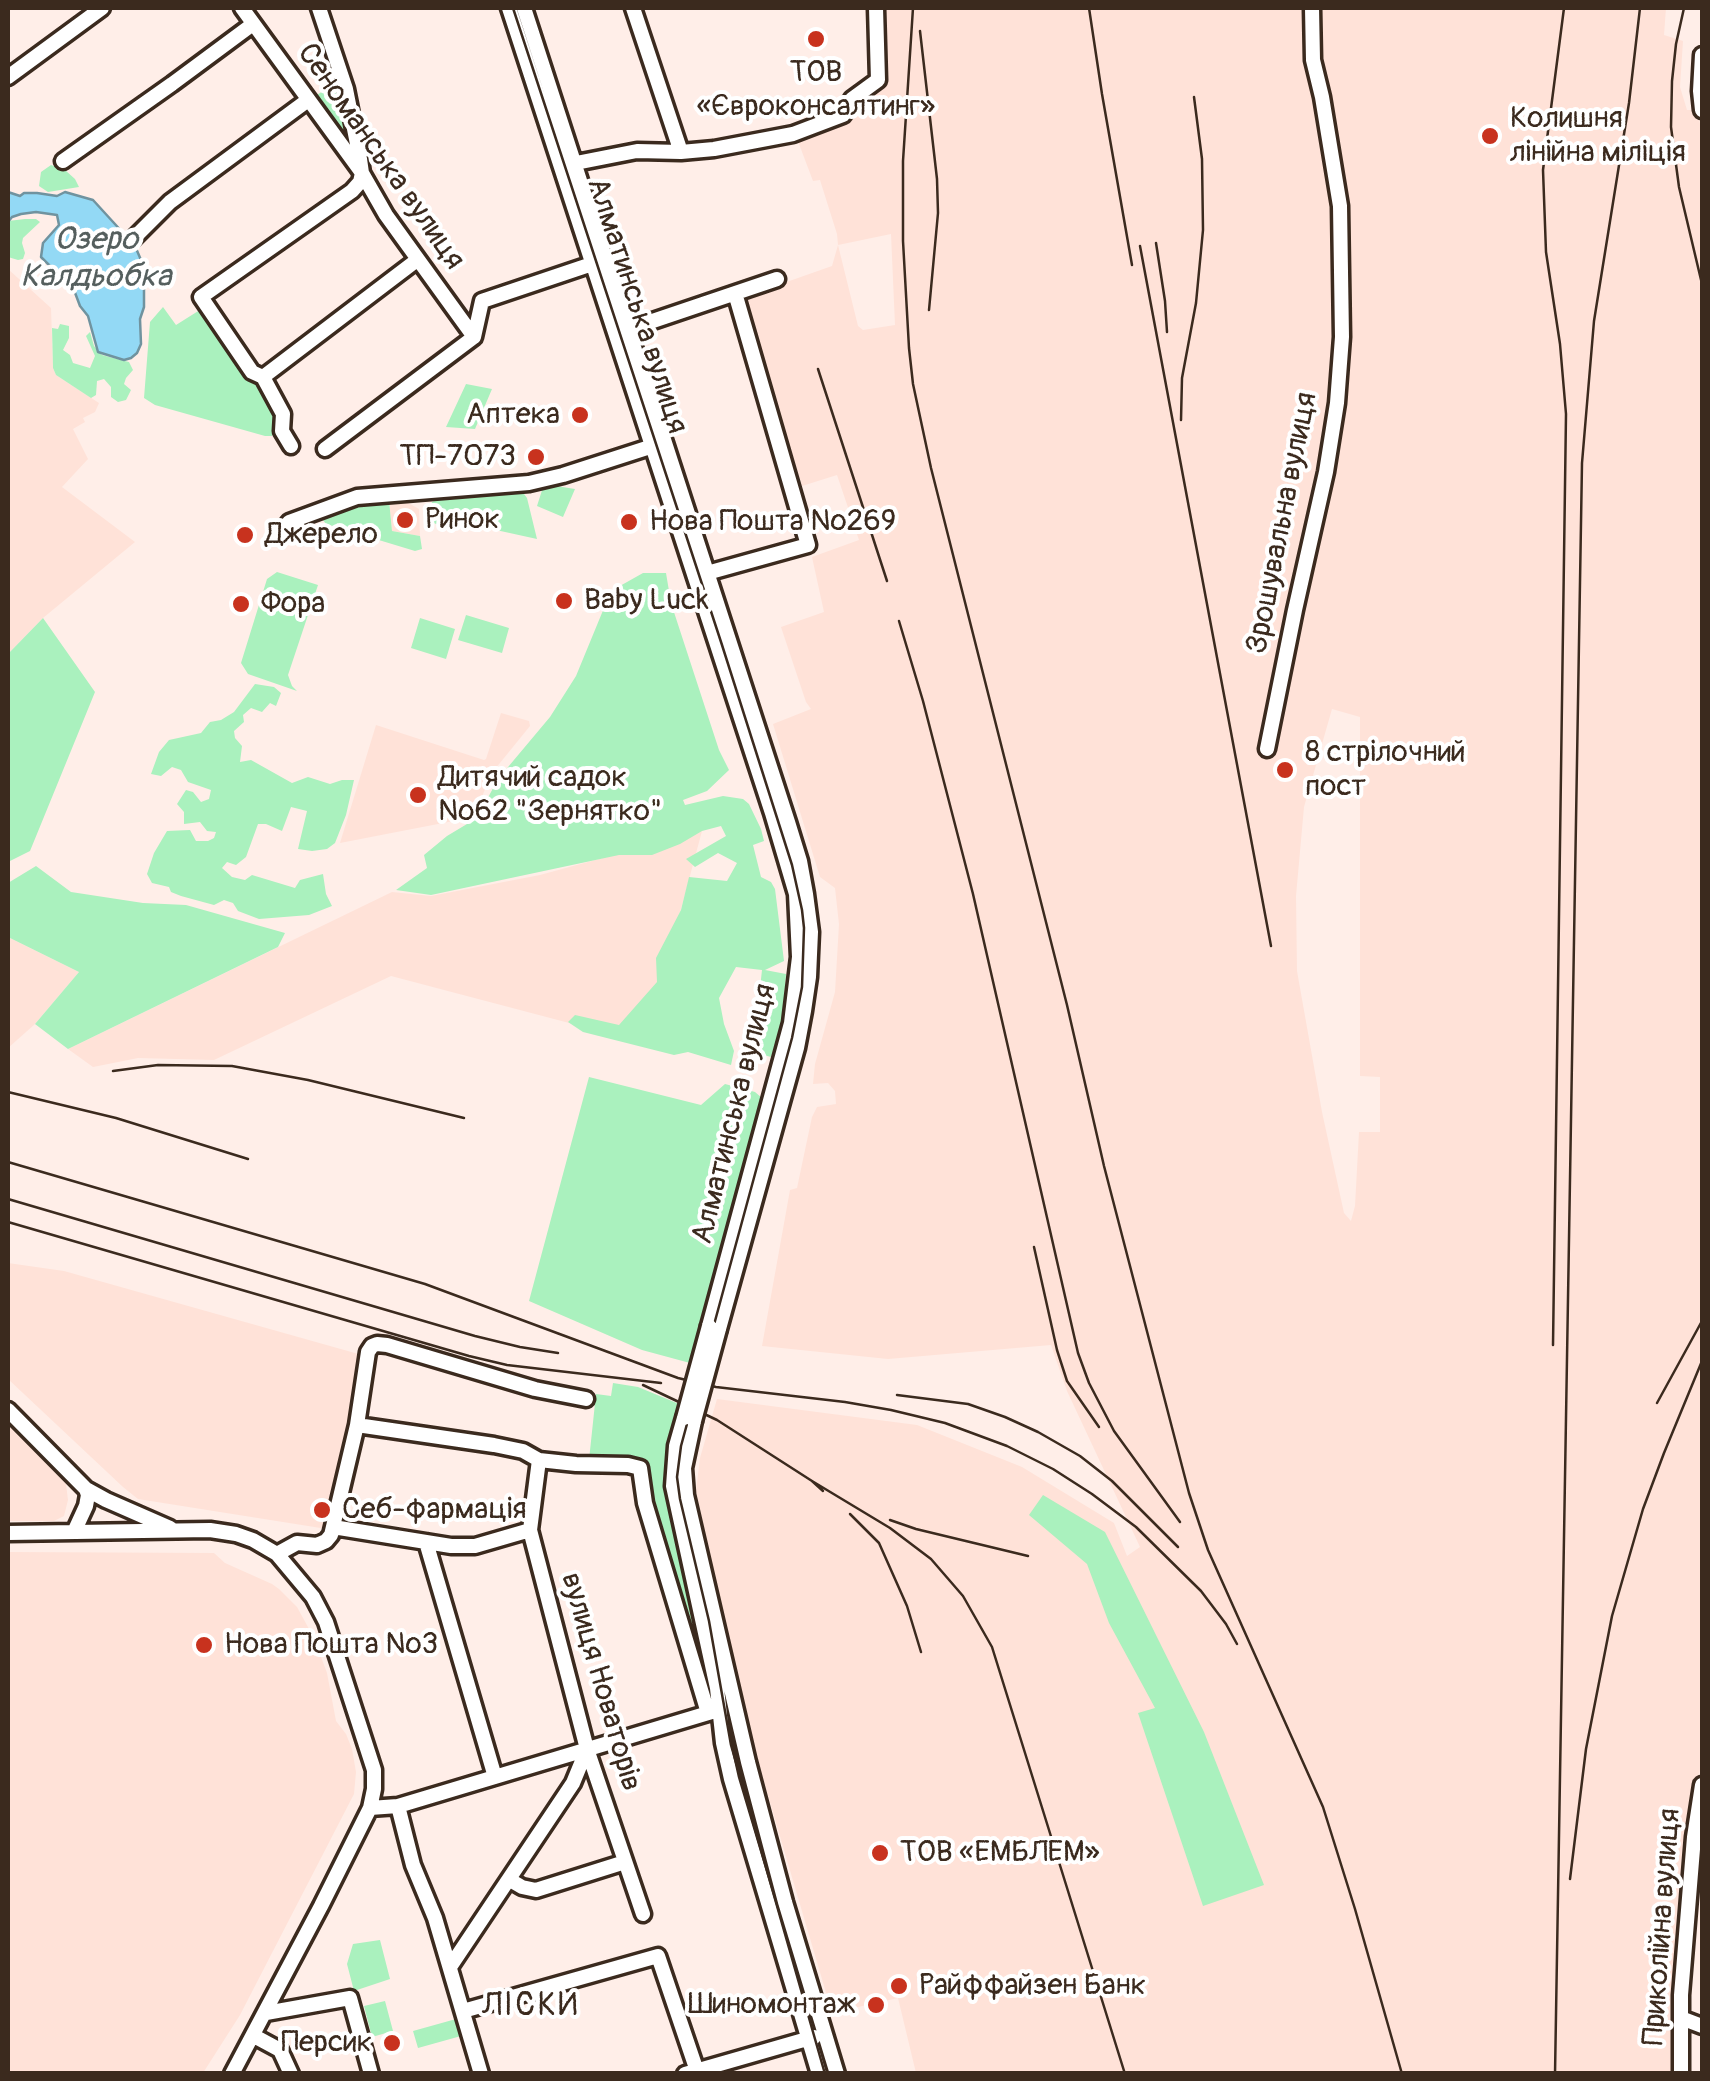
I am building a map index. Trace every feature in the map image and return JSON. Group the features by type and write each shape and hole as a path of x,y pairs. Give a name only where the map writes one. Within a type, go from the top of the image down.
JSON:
{"street":[{"path":"8,77 102,8"},
{"name":"Сеноманська вулиця","path":"242,8 474,337"},
{"path":"291,446 282,431 283,414 263,376 252,372 202,296 360,182 362,173 346,89 319,8"},
{"name":"Алматинська вулиця","path":"509,8 795,886 799,924 797,989 787,1044 689,1419 684,1468 723,1743 819,2074"},
{"name":"Алматинська вулиця","path":"524,8 800,861 811,932 809,977 797,1048 714,1328"},
{"path":"633,8 681,152"},
{"path":"576,162 637,151 714,149 792,134 843,116 852,99 878,80 876,8"},
{"name":"Зрошувальна вулиця","path":"1268,750 1294,610 1326,472 1342,336 1340,206 1314,60 1312,8"},
{"path":"63,161 253,24"},
{"path":"1702,56 1702,110"},
{"path":"133,240 170,202 308,100"},
{"path":"263,376 417,260"},
{"path":"326,449 474,337 482,302 592,264"},
{"path":"629,328 777,279"},
{"path":"708,573 808,544 736,293"},
{"path":"289,522 357,497 529,484 653,446"},
{"path":"277,1554 297,1542 317,1545 326,1541 333,1527 372,1346 387,1345 535,1389 586,1399"},
{"path":"8,1410 86,1489 175,1530"},
{"path":"357,1425 494,1445 523,1451 540,1460"},
{"name":"Алматинська вулиця","path":"540,1460 628,1464 640,1468 646,1503 786,1902 837,2074"},
{"name":"вулиця Новаторів","path":"540,1460 530,1530 587,1749 643,1914"},
{"path":"74,1532 86,1506 86,1489"},
{"path":"333,1527 451,1546 475,1546 530,1530"},
{"path":"8,1532 210,1530 236,1534 277,1554 313,1597 326,1622 374,1770 374,1789 370,1808 232,2074"},
{"path":"426,1542 495,1777"},
{"path":"370,1808 398,1806 720,1709"},
{"path":"450,1967 573,1783 587,1749"},
{"name":"Приколійна вулиця","path":"1681,2074 1681,2018 1694,1836 1702,1785"},
{"path":"398,1806 413,1865 450,1967 481,2074"},
{"path":"510,1880 536,1890 625,1862"},
{"path":"463,2011 658,1956 693,2072 825,2034"},
{"path":"266,2013 350,1998 371,2074"},
{"path":"1681,2018 1702,2026"},
{"path":"254,2036 280,2050 291,2074"}],"shaded area":[{"path":"865,8 1666,8 1664,35 1683,41 1680,87 1687,110 1698,110 1702,138 1702,1769 1686,1850 1676,2073 916,2073 898,1998 832,2013 741,1704 696,1491 700,1458 717,1399 917,1425 1022,1467 1114,1523 1127,1556 1140,1547 1067,1391 1051,1345 888,1359 762,1346 790,1190 797,1188 812,1117 817,1107 836,1104 835,1091 828,1083 813,1084 835,992 839,924 835,888 820,877 773,724 811,709 781,627 824,612 812,557 859,540 837,475 802,486 744,297 832,266 837,234 820,180 813,181 796,136 852,115 870,74","holes":["891,234 895,325 863,330 858,326 838,245","1332,709 1360,717 1360,1076 1380,1077 1380,1132 1359,1132 1351,1221 1344,1213 1322,1112 1297,971 1296,896 1304,807"]},
{"path":"8,269 51,308 56,375 99,403 95,412 83,418 85,422 73,429 88,459 62,487 135,542 43,618 8,654"},
{"name":"Ринок","path":"389,500 403,500 419,509 420,536 392,531"},
{"name":"Дитячий садок №62 \"Зернятко\"","path":"501,713 529,721 530,726 491,774 474,817 340,843 376,725 484,760"},
{"path":"702,831 645,1043 391,976 214,1060 138,1058 93,1067 68,1049 392,892 431,896 540,875"},
{"path":"8,937 79,972 35,1024 8,1048"},
{"path":"8,1263 64,1271 362,1355 327,1529 138,1499 123,1487 8,1379"},
{"path":"8,1425 66,1484 64,1516 54,1521 8,1521"},
{"path":"8,1552 214,1553 225,1563 279,1589 297,1607 314,1638 327,1673 336,1721 352,1749 354,1794 240,2015 203,2073 8,2073"}],"green space":[{"path":"339,81 352,137 342,141 312,98"},
{"path":"51,165 65,170 79,187 48,192 39,186 41,172"},
{"path":"8,221 40,222 23,238 23,259 8,257"},
{"path":"163,307 176,325 203,308 257,378 277,415 272,436 155,405 144,398 150,322"},
{"path":"60,324 69,326 63,350 73,363 90,368 95,356 86,336 90,332 102,355 129,362 133,370 124,384 131,390 126,400 118,402 111,397 111,387 104,379 97,381 96,395 91,398 56,375 52,328 58,329"},
{"path":"466,384 492,389 475,429 446,427"},
{"path":"544,484 575,489 563,517 537,506"},
{"path":"517,492 527,498 537,539 496,530 493,525 457,528 430,521 432,502 438,499"},
{"path":"389,500 392,531 420,536 422,549 415,551 323,520 355,505"},
{"path":"277,572 318,585 288,675 297,691 248,674 241,663 267,579"},
{"path":"643,573 666,573 671,603 729,770 707,791 683,800 685,805 723,796 743,799 761,829 764,841 753,845 761,877 775,889 784,961 765,970 786,974 782,1024 771,1057 753,1052 762,970 736,967 719,998 734,1051 731,1065 688,1052 674,1055 583,1032 568,1022 575,1015 619,1025 657,982 656,958 681,910 689,877 727,881 737,863 718,853 695,867 686,859 726,836 721,826 652,855 619,855 431,895 396,890 427,868 424,855 477,818 498,779 550,717 576,676 611,591"},
{"path":"466,615 509,628 502,653 458,640"},
{"path":"43,618 95,692 30,851 8,862 8,654"},
{"path":"420,618 455,629 446,659 411,648"},
{"path":"255,684 274,687 281,693 276,706 270,703 262,712 251,708 243,715 244,722 234,731 242,746 240,762 251,760 292,783 308,777 330,784 354,780 346,815 335,843 327,849 298,849 307,811 291,807 282,831 258,824 246,857 236,865 227,862 222,868 232,877 245,880 252,875 295,888 300,880 323,874 332,906 309,915 259,919 224,900 214,905 171,892 169,887 152,883 147,874 167,831 190,830 196,841 208,841 216,832 207,831 200,822 184,824 184,812 177,804 186,790 201,802 209,799 211,790 188,782 181,770 172,767 161,776 151,774 159,752 169,740 201,733 210,722 234,712"},
{"path":"36,866 71,892 186,905 285,933 278,947 68,1049 35,1024 79,972 8,937 8,883"},
{"path":"589,1077 701,1105 725,1084 755,1092 762,1098 690,1363 642,1350 529,1301"},
{"path":"613,1383 638,1387 684,1406 711,1688 709,1700 649,1496 646,1466 589,1460 596,1394 611,1396"},
{"path":"1043,1495 1105,1532 1204,1732 1264,1885 1203,1906 1138,1713 1155,1708 1109,1623 1087,1564 1029,1515"},
{"path":"380,1940 390,1979 354,1991 347,1964 353,1944"},
{"path":"385,2001 393,2031 372,2037 364,2006"},
{"path":"456,2019 461,2036 418,2048 413,2031"}],"water":[{"name":"Озеро Калдьобка","path":"8,192 20,196 57,196 65,192 93,200 135,246 144,267 144,307 140,319 141,344 131,358 124,360 98,352 88,316 74,290 41,257 43,243 59,225 57,215 21,214 8,222"}],"tram line":[{"path":"513,8 722,645 792,865 802,910 802,987 792,1038 681,1446 677,1477 731,1745 825,2074"}],"railway":[{"path":"913,8 903,161 903,241 913,384 931,468 1189,1493 1208,1550 1323,1807 1402,2074"},
{"path":"1089,8 1132,265"},
{"path":"1553,1345 1566,414 1546,252 1543,170 1564,8"},
{"path":"1555,2074 1582,463 1594,321 1640,8"},
{"path":"1684,8 1676,44 1671,127 1679,187 1702,284"},
{"path":"920,31 937,179 938,213 929,310"},
{"path":"1181,420 1182,378 1196,303 1203,230 1202,159 1194,97"},
{"path":"1156,243 1167,332"},
{"path":"1140,246 1271,946"},
{"path":"818,369 887,581"},
{"path":"899,621 973,894 1078,1353 1114,1431 1180,1522"},
{"path":"113,1071 158,1065 232,1066 464,1118"},
{"path":"8,1092 116,1118 248,1159"},
{"path":"8,1162 425,1284 678,1378 716,1387 891,1410 945,1423 1007,1446 1053,1469 1136,1527 1201,1591 1237,1644"},
{"path":"8,1199 475,1336 558,1353"},
{"path":"8,1222 469,1356 507,1365 661,1383"},
{"path":"1034,1247 1067,1381 1099,1427"},
{"path":"1657,1403 1702,1321"},
{"path":"1570,1879 1586,1749 1612,1616 1643,1509 1702,1361"},
{"path":"643,1385 717,1420 823,1491"},
{"path":"897,1395 968,1404 1038,1432 1080,1456 1112,1481 1178,1547"},
{"path":"812,1481 890,1528 931,1559 963,1596 992,1647 1125,2074"},
{"path":"850,1514 879,1543 907,1606 921,1652"},
{"path":"890,1520 1028,1556"}],"place":[{"name":"ТОВ «Євроконсалтинг»","path":"816,39"},
{"name":"Колишня лінійна міліція","path":"1490,136"},
{"name":"Аптека","path":"580,415"},
{"name":"ТП-7073","path":"536,457"},
{"name":"Ринок","path":"405,520"},
{"name":"Нова Пошта №269","path":"629,522"},
{"name":"Джерело","path":"245,535"},
{"name":"Baby Luck","path":"564,601"},
{"name":"Фора","path":"241,604"},
{"name":"8 стрілочний пост","path":"1285,770"},
{"name":"Дитячий садок №62 \"Зернятко\"","path":"418,795"},
{"name":"Себ-фармація","path":"322,1510"},
{"name":"Нова Пошта №3","path":"204,1645"},
{"name":"ТОВ «ЕМБЛЕМ»","path":"880,1853"},
{"name":"Райффайзен Банк","path":"899,1986"},
{"name":"Шиномонтаж","path":"876,2005"},
{"name":"Персик","path":"392,2043"}],"district":[{"name":"ЛІСКИ","path":"531,2007"}]}
